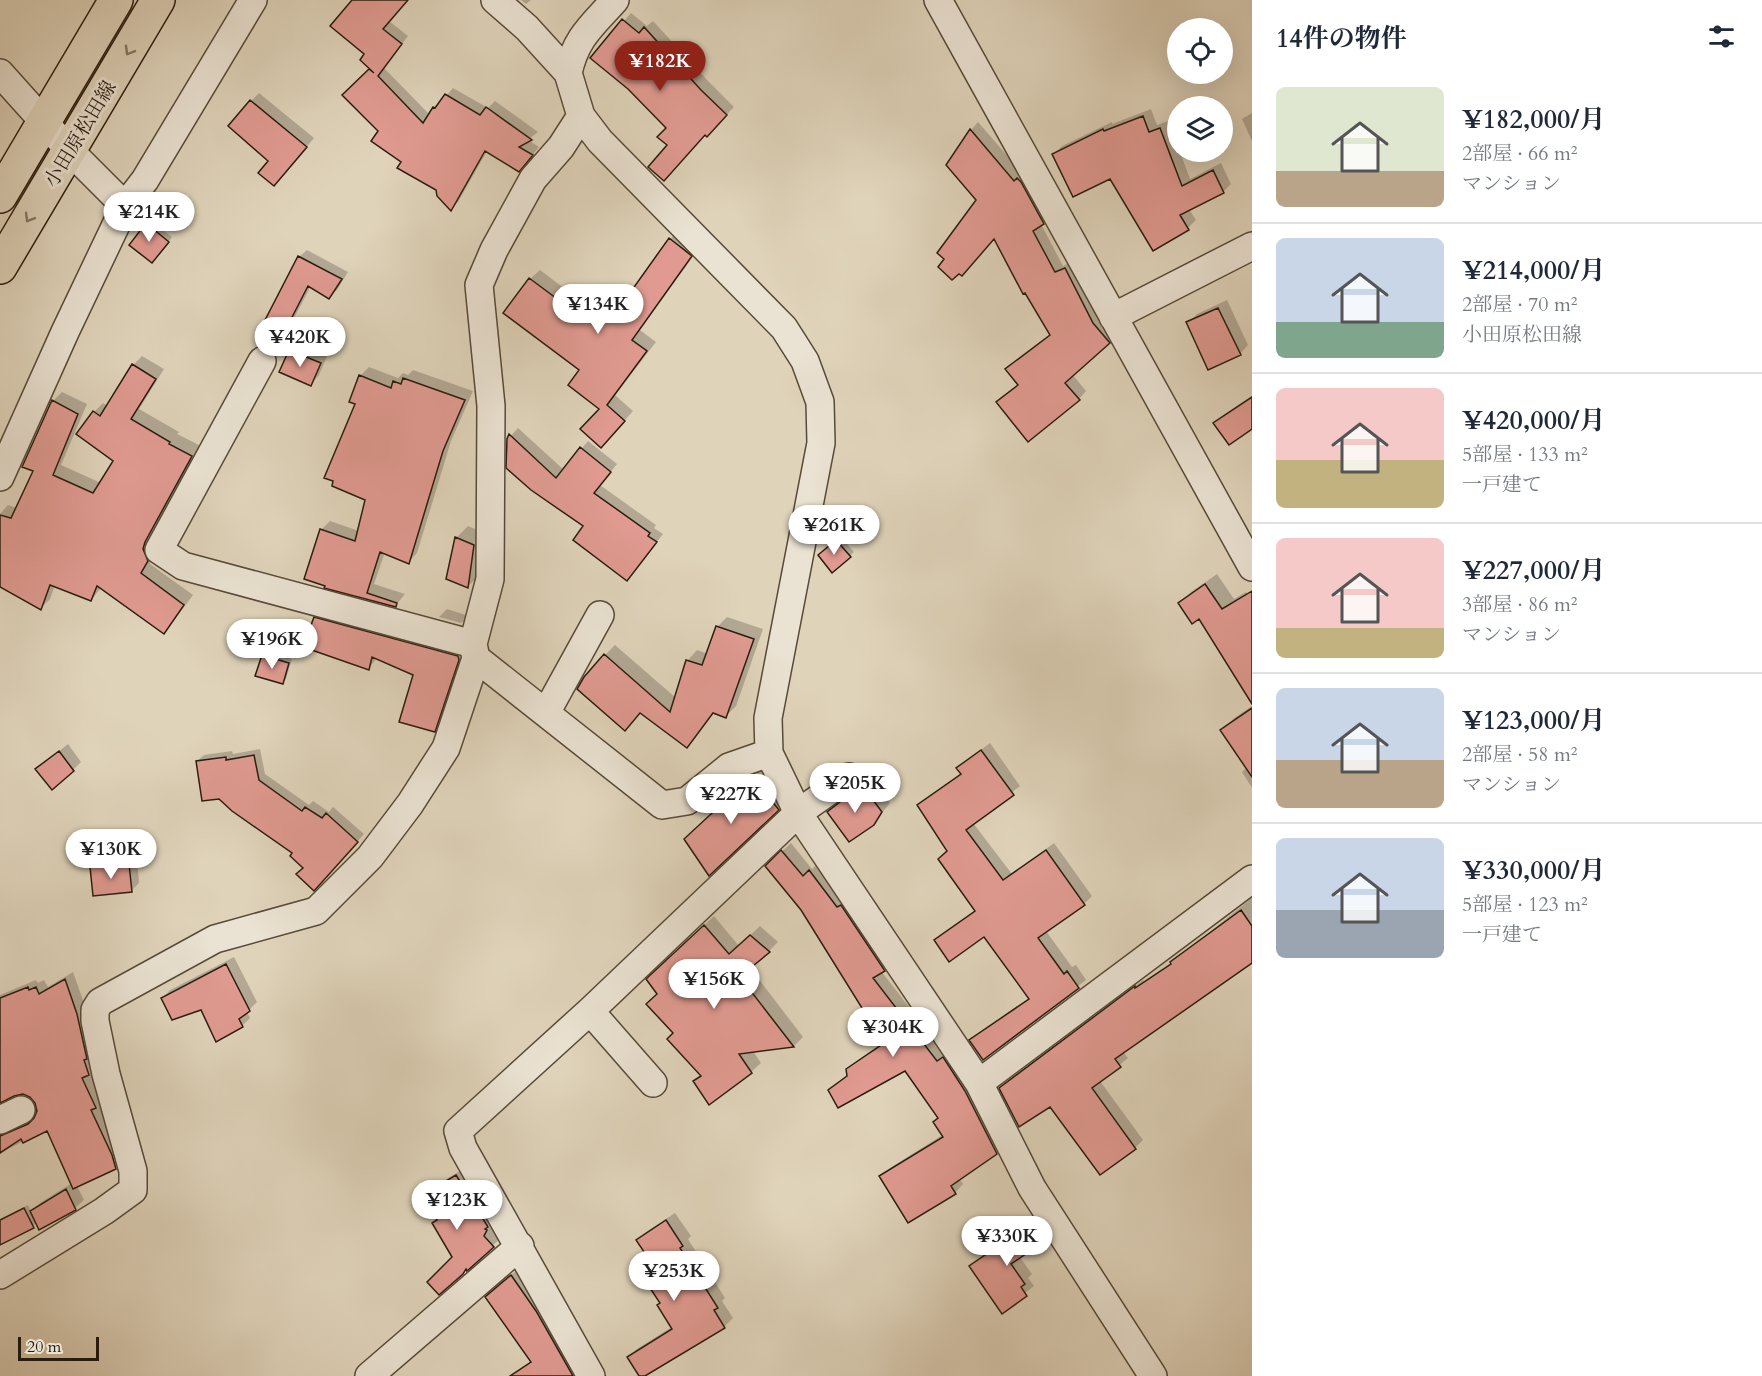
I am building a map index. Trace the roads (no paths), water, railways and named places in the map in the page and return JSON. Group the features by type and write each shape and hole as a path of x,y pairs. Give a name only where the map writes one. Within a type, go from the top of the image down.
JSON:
{"main road":[{"name":"小田原松田線","path":"0,195 116,0"},
{"name":"小田原松田線","path":"0,267 158,0"}],"street":[{"path":"0,477 125,206 145,180 253,0"},
{"path":"495,0 527,28 568,73 581,116 600,141 784,328 805,361 820,402 821,443 768,718 769,753 798,813 979,1083 1032,1188 1153,1376"},
{"path":"568,73 572,54 583,34 615,0"},
{"path":"938,0 1252,567"},
{"path":"0,73 125,206"},
{"path":"4,1263 104,1211 133,1190 134,1171 106,1074 95,1020 95,1010 100,1002 214,939 316,911 370,857 410,804 446,748 474,651 490,579 491,406 478,285 533,178 561,147 581,116"},
{"path":"1113,317 1252,246"},
{"path":"262,361 159,550 183,566 474,651 546,713 662,805 687,801 729,767 769,753"},
{"path":"546,713 600,615"},
{"path":"591,1376 464,1148 458,1131 590,1011 798,813 849,777"},
{"path":"979,1083 1252,879"},
{"path":"590,1011 653,1083"},
{"path":"369,1376 520,1246"}]}
